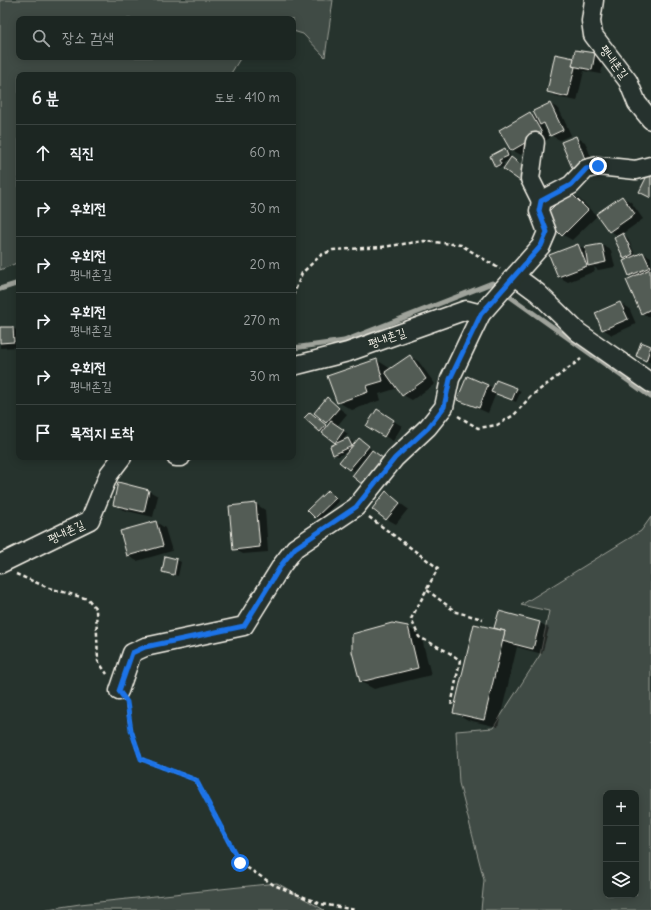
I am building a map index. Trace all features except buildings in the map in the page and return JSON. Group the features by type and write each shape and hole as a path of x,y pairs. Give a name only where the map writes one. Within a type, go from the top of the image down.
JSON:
{"street":[{"name":"평내촌길","path":"594,0 591,21 593,35 628,81 637,103 651,120"},
{"path":"119,691 132,653 145,647 244,626 282,564 295,548 356,507 395,458 428,428 444,407 450,379 486,309 541,246 547,232 539,211 541,201 530,179 535,142"},
{"path":"541,201 571,185 586,169 598,166 636,170 651,166"},
{"path":"512,280 538,293 578,332 651,382"},
{"name":"평내촌길","path":"296,365 348,352 466,310 486,309"},
{"name":"평내촌길","path":"0,564 90,520 109,474 120,460"}],"path":[{"path":"296,288 302,273 321,255 333,250 382,248 424,242 461,245 512,280"},
{"path":"444,407 478,428 497,425 514,415 531,396 581,359"},
{"path":"356,507 438,568 411,619 419,637 460,660 451,706"},
{"path":"0,564 19,577 88,599 96,609 98,660 127,702 131,730 141,759 196,780 240,863 274,885 321,904 356,910"},
{"path":"427,590 456,612 483,619"}],"shaded area":[{"path":"0,0 333,0 325,57 303,34 296,32 296,16 16,16 16,60 239,60 232,72 16,72 16,263 0,270"},
{"path":"651,517 651,910 481,910 484,880 459,783 456,731 493,728 540,655 549,611 521,605 641,531"},
{"path":"277,883 324,910 41,910 80,904"}],"waterway":[{"path":"296,348 344,341 492,283 499,288"},
{"path":"0,289 16,284"},
{"path":"505,293 651,397"}],"route":[{"path":"240,863 196,780 141,759 131,730 127,702 119,691 132,653 145,647 244,626 282,564 295,548 312,535 356,507 395,458 428,428 444,407 450,379 481,314 541,246 547,232 539,211 541,201 571,185 586,169 598,166"}]}
